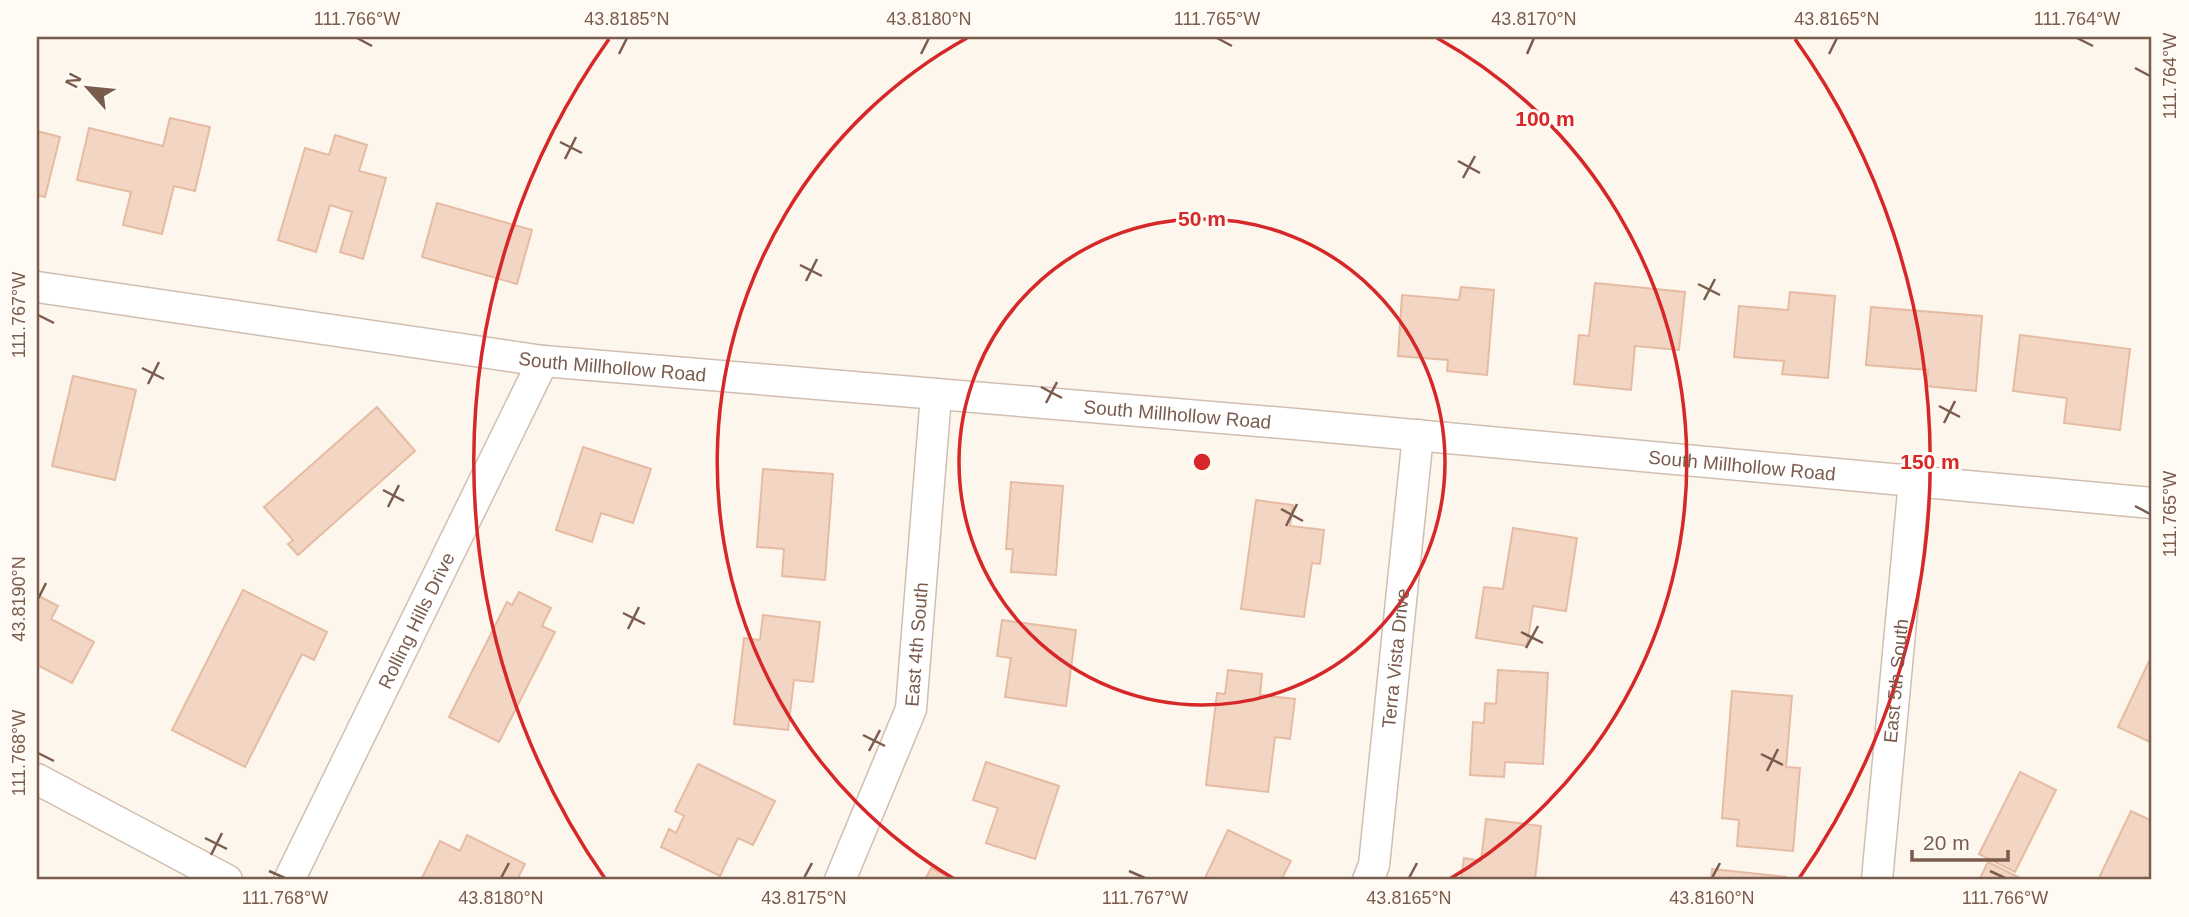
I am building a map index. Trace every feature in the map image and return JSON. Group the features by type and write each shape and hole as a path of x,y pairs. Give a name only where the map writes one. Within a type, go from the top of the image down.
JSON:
{"street":[{"name":"South Millhollow Road","path":"37,287 543,361 603,363 2152,503"},
{"name":"Rolling Hills Drive","path":"289,880 543,361"},
{"name":"East 4th South","path":"841,880 911,709 936,395"},
{"name":"Terra Vista Drive","path":"1368,880 1374,865 1418,435"},
{"name":"East 5th South","path":"1877,880 1914,481"},
{"path":"37,779 227,880"}],"building":[{"path":"170,118 210,127 195,191 174,186 162,234 123,225 131,192 77,180 89,128 163,146"},
{"path":"37,131 60,137 45,197 37,195"},
{"path":"335,135 367,145 359,171 386,178 363,259 340,252 352,212 330,205 316,252 278,240 305,148 329,155"},
{"path":"437,203 532,230 517,284 422,257"},
{"path":"1595,283 1685,292 1679,350 1635,346 1631,390 1574,384 1579,335 1589,336"},
{"path":"1461,287 1494,290 1487,375 1447,371 1448,360 1398,356 1402,295 1459,300"},
{"path":"1790,292 1835,296 1828,378 1782,374 1784,361 1734,357 1739,306 1788,310"},
{"path":"1871,307 1982,316 1976,391 1926,386 1928,370 1866,365"},
{"path":"2020,335 2130,349 2120,430 2064,423 2067,398 2013,391"},
{"path":"73,376 136,390 115,480 52,466"},
{"path":"377,407 415,451 298,555 288,544 293,540 264,507"},
{"path":"583,447 651,469 633,523 601,513 592,542 556,530"},
{"path":"763,469 833,474 825,580 782,576 784,549 757,547"},
{"path":"1011,482 1063,486 1056,575 1011,572 1013,549 1006,549"},
{"path":"1256,500 1293,505 1290,526 1324,530 1320,564 1312,563 1304,617 1241,609"},
{"path":"1513,528 1577,538 1566,611 1533,606 1527,646 1476,638 1484,587 1503,589"},
{"path":"243,590 327,632 314,660 302,654 245,767 172,730"},
{"path":"519,592 551,608 542,626 555,632 499,742 449,717 507,602 512,605"},
{"path":"37,595 58,606 51,619 94,642 72,683 37,665"},
{"path":"763,615 820,622 813,682 794,680 788,730 734,724 744,638 760,640"},
{"path":"1002,620 1076,630 1066,706 1005,697 1011,658 997,656"},
{"path":"2152,655 2152,743 2118,727"},
{"path":"1228,670 1262,674 1260,695 1295,699 1290,739 1275,737 1268,792 1206,785 1217,693 1225,694"},
{"path":"1498,670 1548,673 1543,764 1505,762 1504,777 1470,775 1473,722 1484,723 1485,703 1496,704"},
{"path":"1732,691 1792,696 1786,767 1800,768 1793,851 1737,846 1739,820 1722,818"},
{"path":"986,762 1059,786 1035,859 986,843 998,808 973,800"},
{"path":"698,764 775,801 753,845 738,838 720,876 661,847 669,829 676,833 684,816 675,811"},
{"path":"2020,772 2056,790 2015,872 1979,854"},
{"path":"2131,811 2152,821 2152,880 2098,880"},
{"path":"1486,819 1541,826 1535,880 1461,880 1464,858 1481,861"},
{"path":"1228,830 1291,861 1281,880 1204,880"},
{"path":"467,835 525,864 517,880 421,880 440,841 460,851"},
{"path":"1988,862 2024,880 1979,880"},
{"path":"931,868 955,880 925,880"},
{"path":"1712,869 1786,877 1786,880 1711,880"}]}
